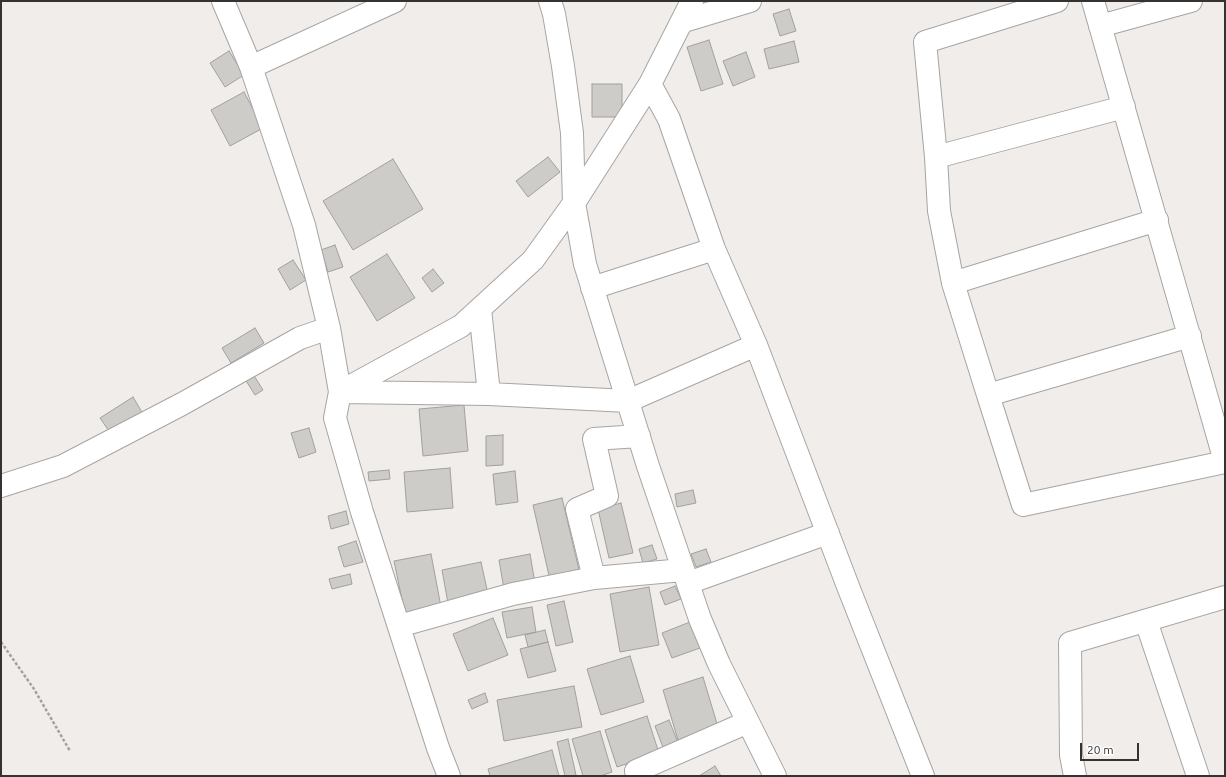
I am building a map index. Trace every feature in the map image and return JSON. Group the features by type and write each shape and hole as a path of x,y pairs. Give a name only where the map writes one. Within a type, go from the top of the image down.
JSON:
{"street":[{"path":"223,1 251,67 304,225 329,328 340,392 335,418 362,512 438,748 449,776"},
{"path":"251,67 395,1"},
{"path":"550,1 554,14 563,66 572,132 574,203 585,264 639,436 700,619 775,776"},
{"path":"340,392 461,326 533,260 574,203 650,84 684,20 692,1"},
{"path":"684,20 750,1"},
{"path":"1057,1 925,42 936,157 939,211 953,283 1023,505 1225,461 1093,1"},
{"path":"1100,26 1192,1"},
{"path":"650,84 669,119 714,249 756,345 923,776"},
{"path":"936,157 1124,107"},
{"path":"953,283 1157,220"},
{"path":"592,288 714,249"},
{"path":"480,308 489,394"},
{"path":"1,486 63,466 182,404 300,338 329,328"},
{"path":"988,395 1190,336"},
{"path":"340,392 489,394 628,401 756,345"},
{"path":"594,578 577,509 607,496 594,439 639,436"},
{"path":"399,626 513,594 594,578 686,577 828,534"},
{"path":"1075,776 1071,755 1070,643 1225,597"},
{"path":"1146,621 1198,776"},
{"path":"631,774 748,722"}],"path":[{"path":"1,642 34,689 70,751"}],"building":[{"path":"789,9 796,31 780,36 773,14"},
{"path":"709,40 723,84 701,91 687,47"},
{"path":"794,41 799,62 769,69 764,49"},
{"path":"229,51 244,75 225,87 210,63"},
{"path":"746,52 755,77 733,86 723,61"},
{"path":"592,84 622,84 622,117 592,117"},
{"path":"244,92 263,128 230,146 211,110"},
{"path":"548,157 560,172 528,197 516,181"},
{"path":"393,159 423,209 353,250 323,201"},
{"path":"335,245 343,267 328,272 321,250"},
{"path":"387,254 415,298 377,321 350,277"},
{"path":"293,260 306,280 290,290 278,269"},
{"path":"433,269 444,283 432,292 422,278"},
{"path":"255,328 264,343 231,363 222,348"},
{"path":"253,374 263,390 255,395 245,379"},
{"path":"133,397 143,414 111,434 100,418"},
{"path":"464,405 468,451 423,456 419,409"},
{"path":"309,428 316,452 299,458 291,433"},
{"path":"503,435 503,465 486,466 486,436"},
{"path":"450,468 453,508 407,512 404,472"},
{"path":"389,470 390,479 369,481 368,472"},
{"path":"515,471 518,502 496,505 493,474"},
{"path":"693,490 696,503 677,507 675,494"},
{"path":"562,498 580,574 550,580 533,505"},
{"path":"621,503 633,553 609,558 598,509"},
{"path":"346,511 349,524 331,529 328,516"},
{"path":"356,541 363,562 344,567 338,547"},
{"path":"652,545 657,559 643,563 639,549"},
{"path":"706,549 711,562 696,567 691,554"},
{"path":"431,554 441,607 405,614 394,561"},
{"path":"530,554 535,583 504,589 499,560"},
{"path":"481,562 488,594 448,603 442,570"},
{"path":"350,574 352,584 332,589 329,579"},
{"path":"675,586 681,599 665,605 660,592"},
{"path":"649,587 659,645 620,652 610,594"},
{"path":"564,601 573,642 556,646 547,605"},
{"path":"532,607 536,632 507,638 502,612"},
{"path":"493,618 508,655 468,671 453,634"},
{"path":"690,622 700,648 672,658 662,633"},
{"path":"545,630 548,642 528,647 525,635"},
{"path":"548,642 556,671 528,678 520,649"},
{"path":"630,656 644,702 601,715 587,669"},
{"path":"703,677 718,727 678,740 663,690"},
{"path":"574,686 582,727 504,741 497,700"},
{"path":"485,693 488,702 472,709 468,700"},
{"path":"647,716 659,753 617,767 605,730"},
{"path":"669,720 679,745 664,750 655,726"},
{"path":"600,731 612,772 600,776 583,776 572,739"},
{"path":"568,739 576,775 565,776 557,742"},
{"path":"552,750 559,776 490,776 488,769"},
{"path":"715,766 721,776 699,776"}]}
